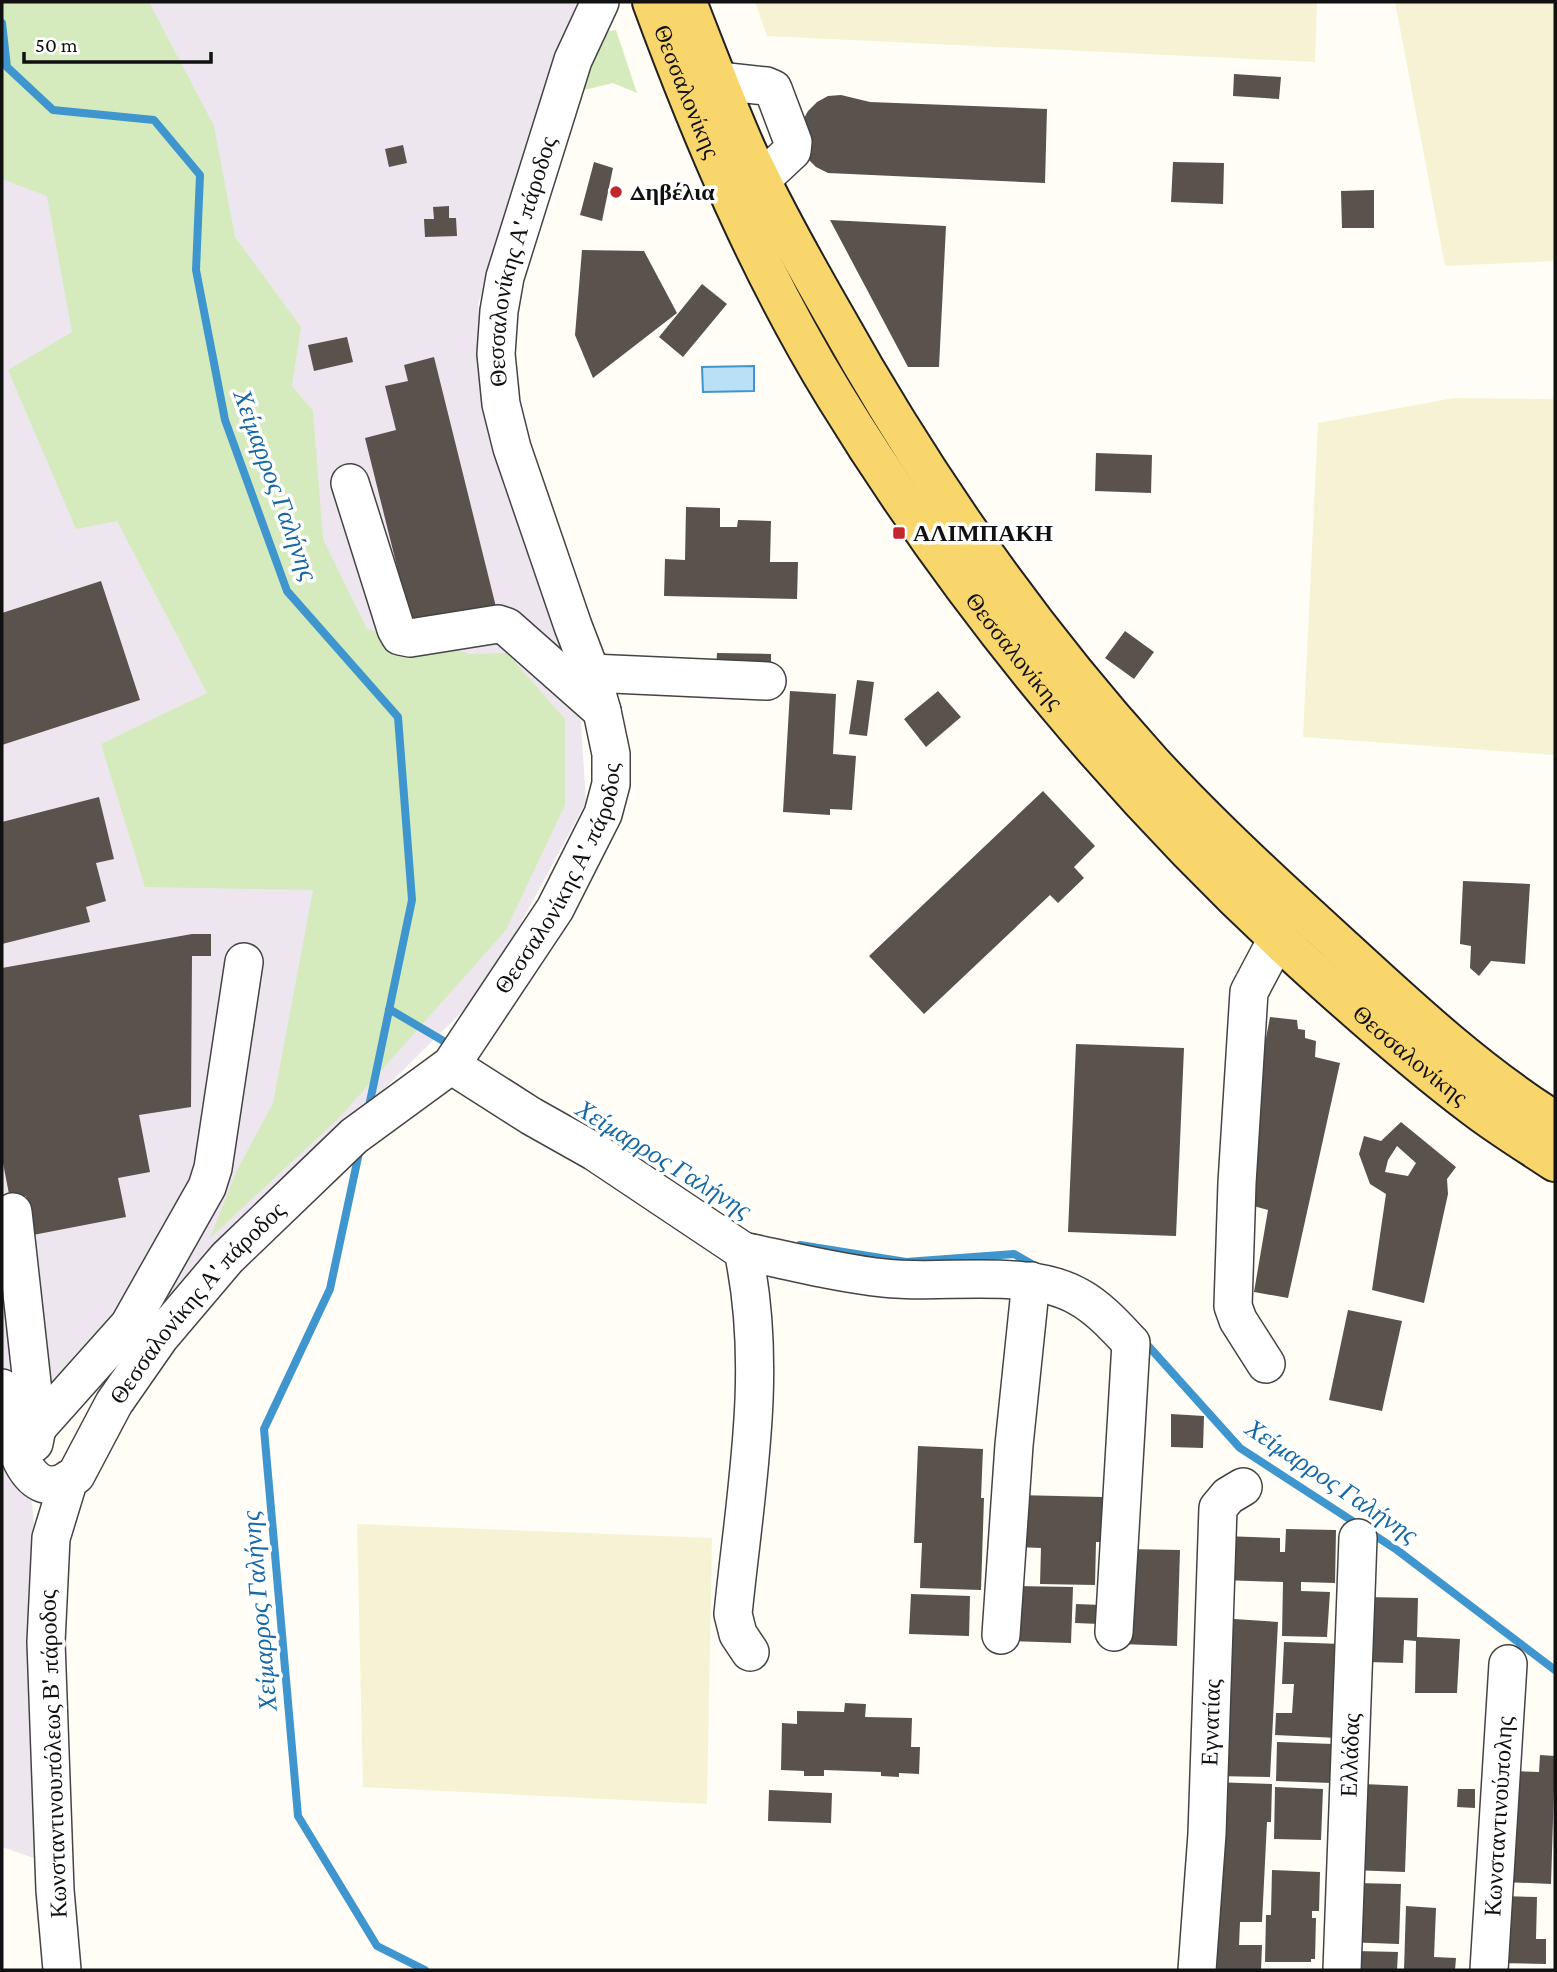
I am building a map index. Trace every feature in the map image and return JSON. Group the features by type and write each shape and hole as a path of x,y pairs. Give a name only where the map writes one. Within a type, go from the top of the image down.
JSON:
{"main road":[{"name":"Θεσσαλονίκης","path":"652,2 687,98 722,180 767,271 834,395 917,520 979,606 1072,722 1148,810 1242,907 1405,1053 1475,1108 1555,1162"},
{"name":"Θεσσαλονίκης","path":"687,2 761,180 848,340 910,445 996,572 1091,693 1152,762 1260,872 1422,1019 1524,1101 1555,1121"}],"street":[{"name":"Θεσσαλονίκης Α' πάροδος","path":"40,1481 75,1475 114,1403 160,1337 227,1258 354,1136 452,1065 555,909 603,814 611,784 611,754 602,711 592,673 573,626 512,448 501,404 496,354 499,312 509,264 573,60 600,2"},
{"path":"350,483 400,636 410,638 498,624 507,627 602,711"},
{"path":"592,673 767,681"},
{"path":"1266,1364 1238,1320 1233,1306 1237,1183 1249,992 1277,939"},
{"path":"37,1427 130,1325 207,1186 214,1168 244,962"},
{"path":"452,1065 595,1152 743,1251 810,1266 886,1278 1031,1281 1057,1287 1080,1297 1131,1343 1114,1632"},
{"path":"13,1212 37,1427 40,1481"},
{"path":"743,1251 755,1332 753,1413 733,1614 738,1634 750,1653"},
{"path":"1002,1636 1014,1445 1031,1281"},
{"path":"2,1388 9,1428 19,1457 40,1481"},
{"name":"Κωνσταντινουπόλεως Β' πάροδος","path":"40,1481 51,1538 46,1642 55,1890 62,1970"},
{"name":"Εγνατίας","path":"1197,1970 1206,1834 1218,1508 1228,1496 1243,1487"},
{"name":"Ελλάδας","path":"1342,1970 1358,1538"},
{"name":"Κωνσταντινούπολης","path":"1489,1970 1508,1664"}],"shaded area":[{"path":"2,2 603,2 478,303 494,449 578,677 586,802 486,988 26,1443 68,1870 2,1847"},
{"path":"755,2 1317,2 1315,62 767,36"},
{"path":"1395,2 1555,2 1555,261 1445,266"},
{"path":"1454,398 1555,399 1555,755 1303,737 1318,423"},
{"path":"357,1524 712,1538 707,1804 363,1787"}],"green space":[{"path":"2,2 149,2 214,126 235,237 301,327 292,386 313,411 323,539 367,629 471,654 507,653 565,719 565,805 506,930 338,1119 210,1238 237,1170 273,1103 313,890 145,887 101,744 207,693 117,521 76,529 8,370 72,332 47,196 2,179"},
{"path":"616,30 637,93 613,83 580,91 602,32"}],"water":[{"path":"754,366 754,391 703,392 702,367"}],"building":[{"path":"1234,74 1281,77 1279,99 1233,96"},
{"path":"841,95 870,102 1047,109 1045,183 828,173 807,158 802,122 817,102 828,96"},
{"path":"403,145 407,163 389,167 385,149"},
{"path":"594,162 613,168 602,221 580,215"},
{"path":"1173,162 1224,163 1223,204 1171,202"},
{"path":"1374,190 1374,228 1342,228 1341,191"},
{"path":"449,206 449,218 456,218 457,236 425,237 424,219 434,219 433,207"},
{"path":"830,220 946,226 939,367 908,367"},
{"path":"582,250 644,251 677,313 593,378 575,335"},
{"path":"702,284 727,304 683,357 659,337"},
{"path":"347,337 353,362 314,371 308,345"},
{"path":"434,357 496,607 412,627 365,438 396,430 385,386 408,381 404,365"},
{"path":"1096,453 1152,455 1151,493 1095,491"},
{"path":"686,507 720,508 720,527 737,527 738,520 771,521 770,562 798,562 797,599 664,596 665,559 685,560"},
{"path":"101,581 140,700 2,745 2,613"},
{"path":"1125,631 1154,652 1134,679 1105,658"},
{"path":"717,653 771,654 771,670 716,669"},
{"path":"857,680 874,682 867,736 849,734"},
{"path":"790,691 836,694 833,754 856,756 852,810 830,809 830,815 783,812"},
{"path":"938,691 961,717 926,747 904,719"},
{"path":"1043,791 1095,846 1074,867 1084,878 1058,903 1050,895 924,1014 869,956"},
{"path":"99,797 114,859 96,863 106,901 86,907 90,922 2,944 2,822"},
{"path":"1463,881 1530,884 1525,964 1491,961 1479,976 1470,968 1471,946 1460,944"},
{"path":"192,934 211,934 211,956 192,956 191,1107 139,1115 150,1172 118,1178 126,1217 33,1235 26,1196 10,1199 2,1158 2,968"},
{"path":"1270,1017 1297,1020 1298,1029 1305,1030 1305,1038 1316,1041 1315,1057 1340,1063 1288,1298 1254,1292 1268,1210 1250,1205 1246,1143"},
{"path":"1076,1044 1184,1048 1176,1236 1068,1232"},
{"path":"1401,1122 1456,1167 1447,1179 1448,1194 1424,1303 1372,1290 1386,1194 1370,1184 1359,1154 1364,1136 1381,1141","holes":["1397,1146 1416,1163 1408,1176 1385,1172 1388,1160"]},
{"path":"1348,1310 1402,1321 1382,1411 1329,1400"},
{"path":"1171,1414 1204,1416 1203,1448 1171,1447"},
{"path":"918,1446 983,1449 981,1590 920,1588 922,1543 914,1543"},
{"path":"1015,1495 1103,1497 1102,1542 1096,1542 1095,1585 1040,1584 1041,1548 1013,1547"},
{"path":"1286,1529 1336,1530 1335,1583 1301,1582 1301,1591 1330,1592 1327,1637 1282,1636 1283,1582 1222,1580 1224,1536 1280,1538 1280,1552 1285,1552"},
{"path":"1124,1549 1180,1550 1177,1646 1120,1644"},
{"path":"1012,1586 1073,1587 1071,1643 1011,1641"},
{"path":"911,1594 970,1596 969,1636 909,1634"},
{"path":"1364,1597 1418,1598 1417,1637 1460,1639 1457,1693 1415,1693 1416,1641 1404,1640 1403,1663 1368,1662"},
{"path":"1076,1604 1101,1605 1100,1624 1075,1623"},
{"path":"1218,1611 1234,1612 1234,1619 1278,1622 1270,1777 1213,1776"},
{"path":"1284,1642 1342,1644 1338,1738 1275,1735 1276,1713 1292,1713 1294,1684 1282,1684"},
{"path":"845,1703 866,1704 865,1717 912,1718 911,1747 920,1747 919,1774 899,1773 899,1777 881,1776 881,1772 824,1770 824,1776 804,1776 804,1771 781,1770 782,1723 797,1724 797,1711 844,1712"},
{"path":"1277,1742 1333,1744 1332,1783 1276,1781"},
{"path":"1540,1755 1555,1756 1551,1884 1504,1882 1514,1771 1539,1772"},
{"path":"1212,1782 1272,1784 1271,1822 1267,1822 1262,1922 1240,1922 1239,1945 1262,1945 1261,1970 1203,1970"},
{"path":"1363,1784 1408,1786 1405,1872 1351,1870"},
{"path":"1275,1787 1323,1789 1321,1840 1274,1839"},
{"path":"1458,1789 1475,1789 1475,1808 1457,1807"},
{"path":"769,1790 832,1793 831,1823 768,1821"},
{"path":"1272,1870 1320,1872 1319,1911 1312,1911 1312,1918 1316,1918 1315,1959 1311,1959 1311,1962 1265,1962 1266,1915 1271,1915"},
{"path":"1355,1883 1401,1884 1399,1944 1344,1942"},
{"path":"1501,1896 1537,1897 1536,1939 1546,1939 1546,1964 1494,1963"},
{"path":"1406,1906 1436,1908 1434,1957 1456,1958 1455,1970 1404,1970"},
{"path":"1356,1951 1398,1952 1397,1970 1350,1970"}],"waterway":[{"name":"Χείμαρρος Γαλήνης","path":"2,23 7,67 53,110 154,120 200,175 196,270 225,420 287,591 398,717 412,900 368,1111"},
{"name":"Χείμαρρος Γαλήνης","path":"389,1009 452,1046"},
{"name":"Χείμαρρος Γαλήνης","path":"360,1148 330,1289 264,1429 298,1816 377,1946 425,1970"},
{"name":"Χείμαρρος Γαλήνης","path":"800,1245 906,1262 1014,1254 1037,1267"},
{"name":"Χείμαρρος Γαλήνης","path":"1142,1339 1240,1448 1397,1550 1555,1670"}],"place":[{"name":"Δηβέλια","path":"616,192"},
{"name":"ΑΛΙΜΠΑΚΗ","path":"899,533"}]}
